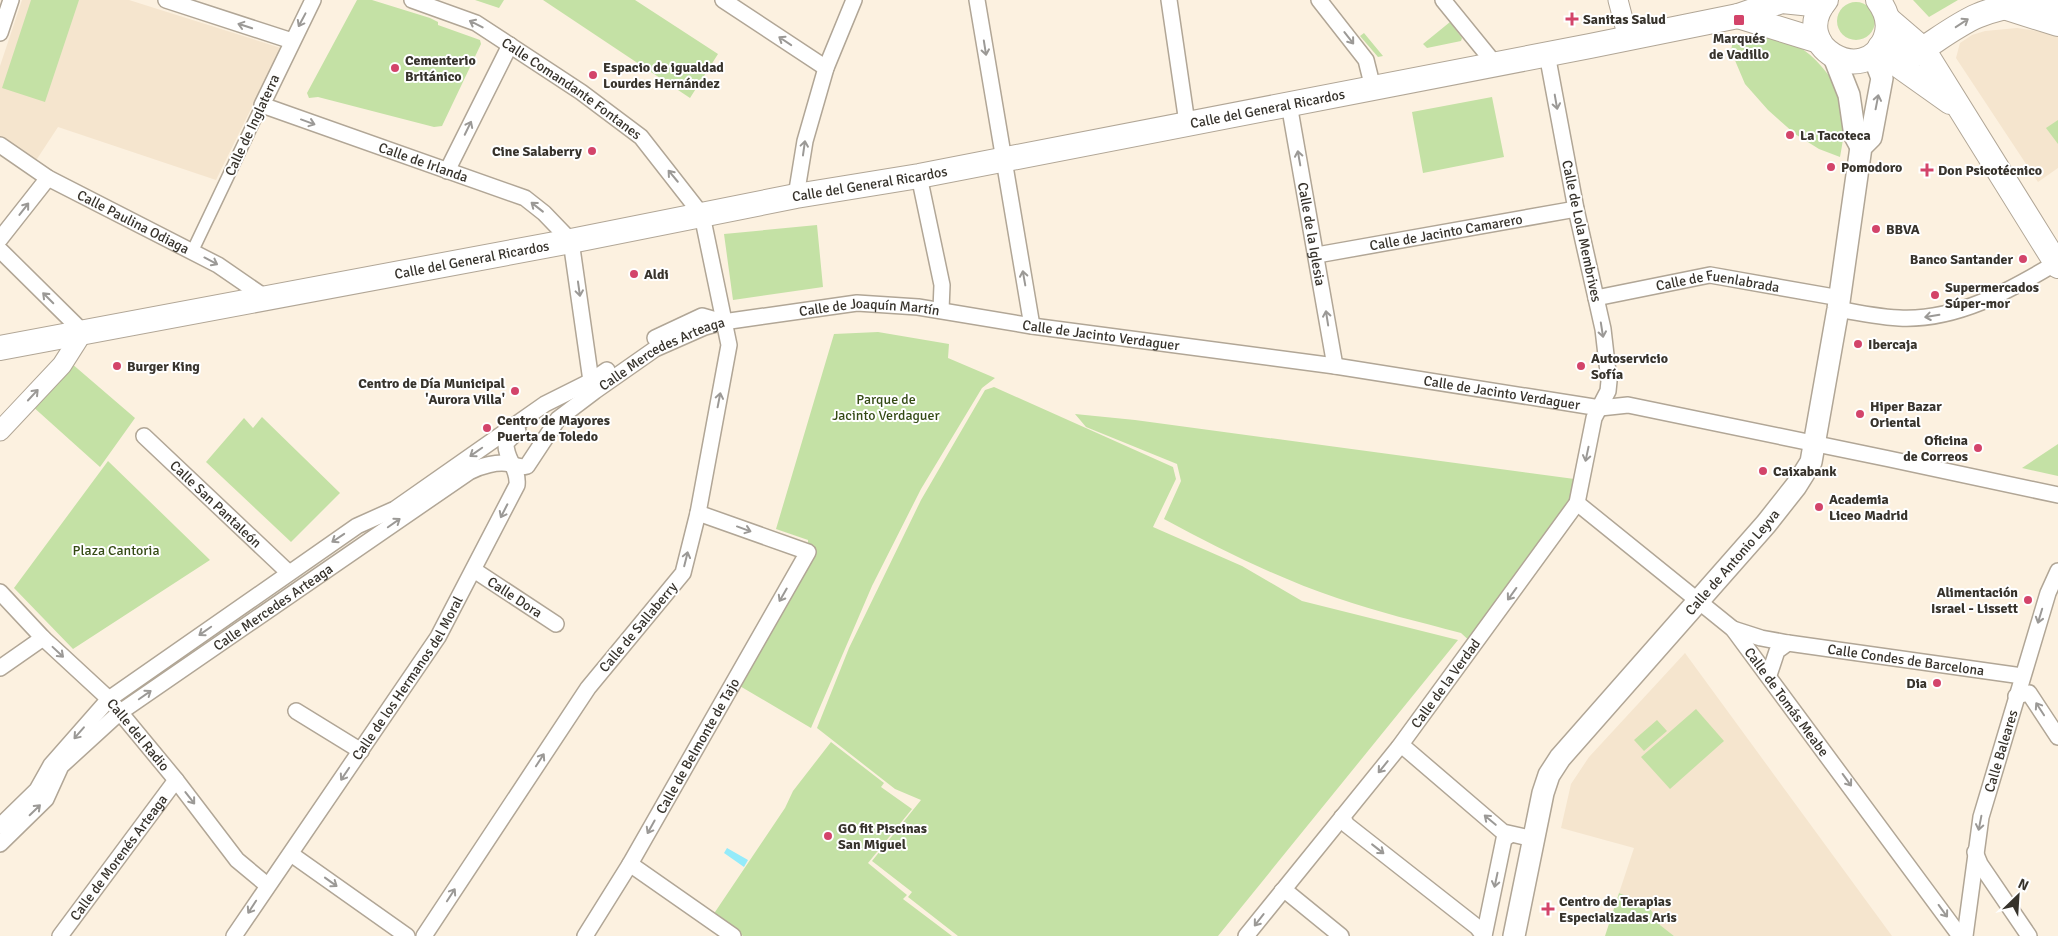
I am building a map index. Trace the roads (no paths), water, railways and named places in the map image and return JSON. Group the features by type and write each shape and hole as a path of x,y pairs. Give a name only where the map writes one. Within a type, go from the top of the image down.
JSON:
{"highway":[{"path":"2007,6 2058,13"},
{"path":"2007,6 2058,22"}],"main road":[{"name":"Calle del General Ricardos","path":"0,348 571,241 796,196 920,176 1373,88 1738,16 1782,1 1824,2"},
{"path":"1824,2 1816,20 1826,49"},
{"path":"1877,51 1912,56 1966,20 2007,6 2058,4"},
{"path":"1883,10 1922,49 1957,108 2057,265"},
{"path":"1877,51 1887,34 1883,10"},
{"name":"Calle del General Ricardos","path":"1738,16 1826,49 1852,62 1861,60 1877,51"},
{"name":"Calle de Antonio Leyva","path":"1514,936 1543,793 1549,775 1560,758 1698,602 1796,486 1811,462 1839,304 1861,147 1855,136 1848,95 1826,49"},
{"path":"1877,51 1957,108"},
{"name":"Calle de Antonio Leyva","path":"1861,147 1871,137 1882,78 1877,51"}],"street":[{"path":"0,34 11,0"},
{"path":"166,0 292,41"},
{"name":"Calle de Inglaterra","path":"192,252 313,0"},
{"name":"Calle Comandante Fontanes","path":"412,0 476,23 581,92 641,137 702,214"},
{"path":"723,0 826,68"},
{"path":"796,196 805,141 826,68 854,0"},
{"path":"978,0 1002,159 1032,326"},
{"path":"1169,0 1187,123"},
{"path":"1443,0 1495,64"},
{"path":"1618,0 1628,38"},
{"path":"1322,1 1366,60 1373,88"},
{"path":"447,172 510,45"},
{"name":"Calle de Lola Membrives","path":"1547,54 1576,209 1596,298 1610,381 1600,408"},
{"name":"Calle de la Iglesia","path":"1290,104 1335,366"},
{"name":"Calle de Irlanda","path":"262,105 525,198 544,213 571,241"},
{"name":"Calle Paulina Odiaga","path":"0,144 48,178 218,265 266,298"},
{"name":"Calle de Joaquín Martín","path":"723,322 857,303 941,310 942,285 920,176"},
{"path":"0,239 48,178"},
{"name":"Calle de Jacinto Camarero","path":"1317,255 1576,209"},
{"name":"Calle de Sallaberry","path":"424,936 588,688 683,573 698,513 729,345 702,214"},
{"path":"571,241 591,381"},
{"path":"0,250 83,332 62,364 0,431"},
{"name":"Calle de Fuenlabrada","path":"1596,298 1710,275 1899,318 1944,314 1977,304 2007,292 2057,265"},
{"name":"Calle de Jacinto Verdaguer","path":"941,310 1032,326 1335,366 1600,408 1628,405 1816,442 1855,453 2058,495"},
{"name":"Calle Mercedes Arteaga","path":"0,826 37,790 51,765 109,699 288,572 356,526 395,509 545,404 591,381 649,341 702,316 723,322"},
{"name":"Calle Mercedes Arteaga","path":"0,844 46,799 61,766 119,713 469,472 482,466 506,464 523,468 529,464 558,419 655,349 705,327 723,322"},
{"name":"Calle Mercedes Arteaga","path":"514,466 506,451 506,443 510,437 538,416 545,404"},
{"name":"Calle de la Verdad","path":"1246,936 1399,747 1577,503 1594,418 1600,408"},
{"name":"Calle San Pantaleón","path":"144,436 288,572"},
{"name":"Calle de los Hermanos del Moral","path":"234,936 438,637 517,485 517,472 514,466"},
{"name":"Calle de Tomás Meabe","path":"1577,503 1733,629 1769,674 1960,936"},
{"name":"Calle de Belmonte de Tajo","path":"585,936 630,864 808,552 698,513"},
{"name":"Calle Dora","path":"474,570 556,624"},
{"name":"Calle Baleares","path":"1965,936 1981,817 2022,676 2048,593 2058,571"},
{"name":"Calle del Radio","path":"0,592 43,638 109,699 176,780 237,860 267,885"},
{"name":"Calle Condes de Barcelona","path":"1733,629 1788,643 2022,676"},
{"path":"0,668 43,638"},
{"path":"1769,674 1776,651 1788,643"},
{"path":"2016,696 2029,693 2058,737"},
{"path":"296,711 361,751"},
{"path":"1399,747 1405,748 1503,832 1534,839"},
{"name":"Calle de Morenés Arteaga","path":"60,936 176,780"},
{"path":"1342,817 1346,825 1478,927 1484,936"},
{"path":"1484,936 1504,839 1510,835"},
{"path":"1975,852 1980,864 2029,936"},
{"path":"291,854 407,936"},
{"path":"630,864 733,936"},
{"path":"1282,891 1288,892 1340,936"}],"water":[{"path":"727,848 748,860 744,867 724,853"}],"place":[{"name":"Sanitas Salud","path":"1572,19"},
{"name":"Marqués de Vadillo","path":"1739,20"},
{"name":"Cementerio Británico","path":"395,68"},
{"name":"Espacio de igualdad Lourdes Hernández","path":"593,75"},
{"name":"La Tacoteca","path":"1790,135"},
{"name":"Cine Salaberry","path":"592,151"},
{"name":"Pomodoro","path":"1831,167"},
{"name":"Don Psicotécnico","path":"1927,170"},
{"name":"BBVA","path":"1876,229"},
{"name":"Banco Santander","path":"2023,259"},
{"name":"Aldi","path":"634,274"},
{"name":"Supermercados Súper-mor","path":"1935,295"},
{"name":"Ibercaja","path":"1858,344"},
{"name":"Burger King","path":"117,366"},
{"name":"Autoservicio Sofía","path":"1581,366"},
{"name":"Centro de Día Municipal 'Aurora Villa'","path":"515,391"},
{"name":"Hiper Bazar Oriental","path":"1860,414"},
{"name":"Centro de Mayores Puerta de Toledo","path":"487,428"},
{"name":"Oficina de Correos","path":"1978,448"},
{"name":"Caixabank","path":"1763,471"},
{"name":"Academia Liceo Madrid","path":"1819,507"},
{"name":"Alimentación Israel - Lissett","path":"2028,600"},
{"name":"Dia","path":"1937,683"},
{"name":"GO fit Piscinas San Miguel","path":"828,836"},
{"name":"Centro de Terapias Especializadas Aris","path":"1548,909"}],"park label":[{"name":"Parque de Jacinto Verdaguer","path":"886,408"},
{"name":"Plaza Cantoria","path":"116,550"}]}
